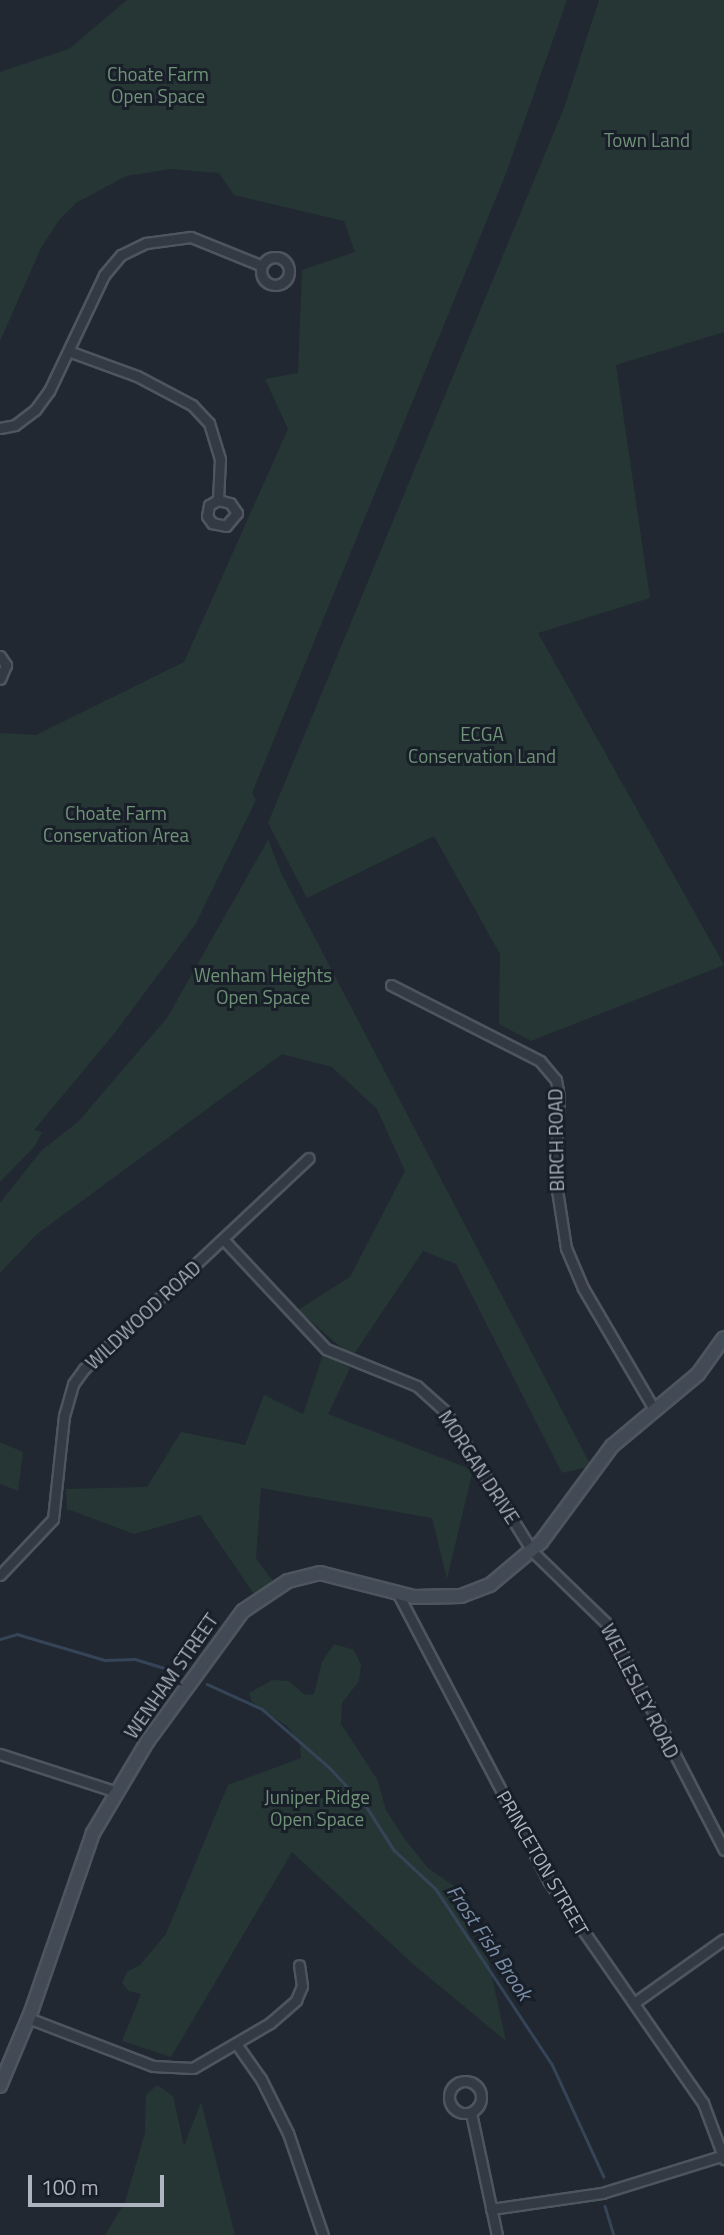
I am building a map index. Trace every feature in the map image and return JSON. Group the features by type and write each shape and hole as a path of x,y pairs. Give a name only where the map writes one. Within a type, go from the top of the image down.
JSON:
{"main road":[{"name":"WENHAM STREET","path":"0,2086 29,2018 93,1833 218,1639 253,1604 288,1581 320,1573 398,1594 431,1598 477,1591 512,1571 533,1551 600,1459 654,1409 698,1374 724,1338"}],"street":[{"path":"0,428 15,425 35,410 71,352 104,275 121,255 146,243 191,237 260,265"},
{"path":"71,352 137,376 192,405 218,442 218,500"},
{"path":"0,656 6,665 0,680"},
{"name":"BIRCH ROAD","path":"391,985 540,1061 556,1080 559,1097 555,1177 566,1248 583,1288 654,1409"},
{"name":"WILDWOOD ROAD","path":"0,1575 53,1520 64,1416 73,1384 99,1353 224,1240 309,1158"},
{"name":"MORGAN DRIVE","path":"224,1240 326,1349 406,1380 431,1395 533,1551"},
{"name":"WELLESLEY ROAD","path":"533,1551 608,1625 724,1850"},
{"name":"PRINCETON STREET","path":"398,1594 548,1880 709,2114 724,2156"},
{"path":"0,1754 117,1792"},
{"path":"634,2003 724,1939"},
{"path":"29,2018 166,2069 193,2068 237,2045 296,2000 302,1986 299,1965"},
{"path":"237,2045 280,2115 301,2161 323,2235"},
{"path":"471,2113 497,2235"},
{"path":"491,2209 603,2193 724,2156"}],"green space":[{"path":"127,0 567,0 505,176 252,793 256,800 195,925 114,1034 34,1130 42,1132 35,1146 0,1182 0,733 36,735 184,662 288,429 265,379 298,373 302,270 355,252 344,221 234,195 219,173 171,169 126,176 76,203 59,220 41,248 0,341 0,72 69,49"},
{"path":"599,0 724,0 724,332 616,365 650,598 538,633 724,965 531,1041 499,1024 500,954 434,836 307,898 268,823 564,108"},
{"name":"Wenham Heights Open Space","path":"268,840 282,875 591,1466 562,1473 456,1264 423,1251 352,1357 298,1310 350,1277 405,1171 377,1109 332,1067 282,1054 37,1234 0,1273 0,1203 41,1151 78,1122 167,1018"},
{"path":"323,1354 350,1368 328,1414 473,1470 447,1579 432,1518 261,1488 256,1559 273,1581 254,1594 200,1515 134,1534 67,1509 66,1489 147,1487 181,1432 245,1445 264,1395 303,1414"},
{"path":"0,1442 23,1452 18,1491 0,1484"},
{"name":"Juniper Ridge Open Space","path":"334,1644 354,1650 361,1665 359,1681 342,1703 341,1724 377,1779 386,1810 404,1838 428,1868 454,1886 468,1934 488,1959 506,2041 414,1965 292,1852 171,2057 122,2041 141,1994 129,1991 122,1983 127,1972 140,1965 166,1934 228,1785 301,1758 300,1745 288,1727 252,1702 249,1693 272,1680 289,1681 305,1695 314,1694 322,1662"},
{"path":"157,2085 173,2096 184,2146 201,2102 235,2235 105,2235 125,2202 145,2133 146,2095"}],"waterway":[{"name":"Frost Fish Brook","path":"0,1639 17,1634 105,1660 135,1659 171,1670"},
{"name":"Frost Fish Brook","path":"207,1684 262,1709 329,1767 368,1809 394,1850 436,1889 552,2064 604,2177"},
{"name":"Frost Fish Brook","path":"605,2206 614,2235"}],"park label":[{"name":"Choate Farm Open Space","path":"158,85"},
{"name":"Town Land","path":"647,140"},
{"name":"ECGA Conservation Land","path":"482,745"},
{"name":"Choate Farm Conservation Area","path":"116,824"}]}
